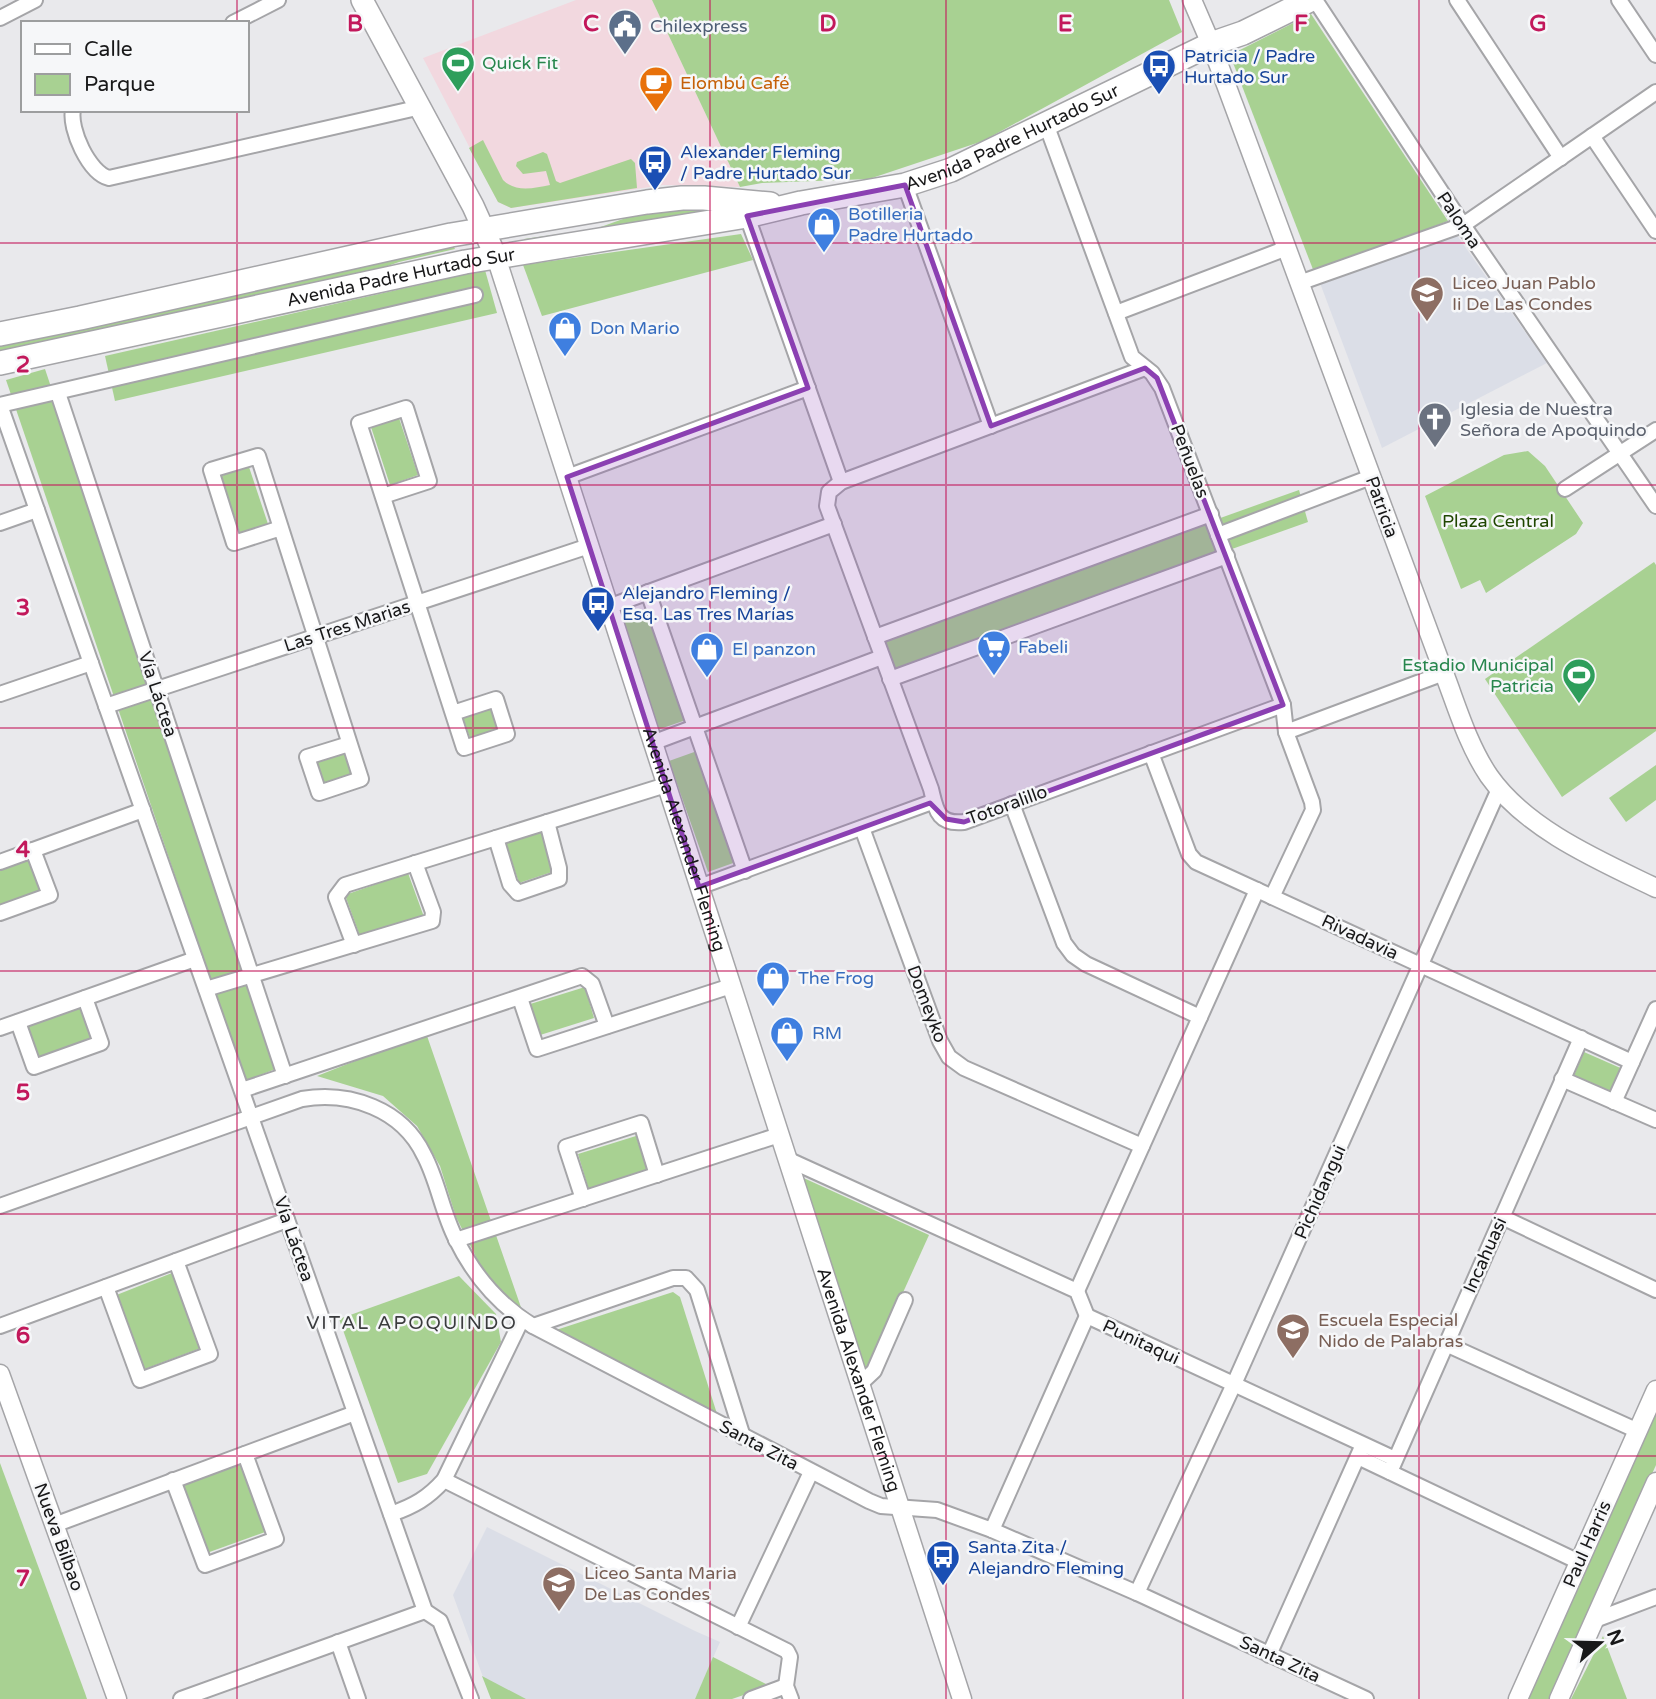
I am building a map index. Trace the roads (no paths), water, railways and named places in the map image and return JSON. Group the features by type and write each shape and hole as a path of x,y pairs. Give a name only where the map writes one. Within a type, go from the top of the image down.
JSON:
{"main road":[{"name":"Avenida Alexander Fleming","path":"362,0 485,229 496,257"},
{"name":"Avenida Padre Hurtado Sur","path":"1211,44 1241,19 1278,0"},
{"name":"Avenida Padre Hurtado Sur","path":"0,363 496,257 747,216 801,203 905,185 951,170 1211,44 1243,33 1313,0"},
{"name":"Avenida Padre Hurtado Sur","path":"0,334 485,229 682,198 767,204 801,203"}],"street":[{"path":"0,18 35,0"},
{"path":"237,21 278,0"},
{"name":"Patricia","path":"1192,0 1211,44 1444,673 1479,759 1499,789 1519,810 1542,828 1654,883"},
{"name":"Paloma","path":"1313,0 1656,506"},
{"path":"1457,0 1561,158"},
{"path":"1619,0 1656,55"},
{"path":"1299,283 1463,225 1656,92"},
{"path":"73,112 72,124 91,164 99,174 109,177 421,107"},
{"name":"Peñuelas","path":"1046,124 1132,357 1152,373 1162,388 1283,705 1286,732 1312,802 1313,810 1272,897"},
{"path":"1592,136 1656,231"},
{"path":"905,185 991,426"},
{"path":"1642,211 1656,202"},
{"path":"747,216 841,482"},
{"path":"1116,313 1287,248"},
{"name":"Avenida Alexander Fleming","path":"496,257 962,1699"},
{"name":"Avenida Padre Hurtado Sur","path":"0,405 475,295"},
{"path":"699,887 932,802 931,789 827,506 829,492 841,482 1145,368"},
{"path":"567,477 808,388"},
{"name":"Vía Láctea","path":"58,393 285,1076"},
{"name":"Vía Láctea","path":"0,405 425,1611 440,1621 471,1699"},
{"path":"383,496 429,481 406,408 359,424 453,713"},
{"path":"1565,489 1656,430"},
{"path":"281,528 234,543 211,470 258,456 316,637 349,744"},
{"path":"1218,535 1371,477"},
{"path":"0,523 37,510"},
{"path":"875,637 1210,514"},
{"path":"608,607 834,524"},
{"name":"Las Tres Marias","path":"106,706 589,546"},
{"path":"890,679 1227,556"},
{"path":"648,592 745,871"},
{"path":"652,743 882,657"},
{"path":"0,694 91,663"},
{"path":"1286,732 1444,673"},
{"name":"Totoralillo","path":"932,802 939,815 951,822 958,822 1283,705"},
{"name":"Rivadavia","path":"1151,753 1191,856 1196,862 1632,1062"},
{"path":"354,945 336,897 345,885 666,785"},
{"name":"Pichidangui","path":"1137,1593 1234,1384 1499,789"},
{"path":"1012,804 1064,943 1073,955 1086,964 1200,1017"},
{"path":"0,862 143,810"},
{"path":"496,838 510,884 518,893 559,879 559,868 547,822"},
{"name":"Domeyko","path":"862,828 940,1041 949,1057 964,1068 1142,1146"},
{"path":"0,913 50,895 33,850"},
{"path":"206,989 432,921 433,912 415,863"},
{"path":"787,1159 1077,1291 1257,890"},
{"path":"0,1028 195,959"},
{"path":"242,1090 582,976 592,984 607,1026"},
{"path":"520,998 537,1049 731,986"},
{"path":"18,1022 34,1067 102,1043 85,998"},
{"path":"1614,1102 1656,1009"},
{"name":"Incahuasi","path":"1393,1466 1581,1038"},
{"path":"1562,1079 1656,1120"},
{"name":"Santa Zita","path":"0,1206 302,1099 329,1096 358,1101 385,1113 408,1132 425,1155 456,1240 495,1296 527,1323 881,1506 937,1510 992,1530 1137,1593 1366,1699"},
{"path":"583,1199 566,1147 641,1123 657,1175"},
{"path":"456,1240 779,1135"},
{"path":"1502,1217 1656,1290"},
{"path":"0,1326 287,1220"},
{"path":"106,1287 141,1380 210,1354 176,1261"},
{"path":"391,1514 417,1505 430,1496 444,1480 527,1323 682,1277 691,1281 696,1290 743,1437"},
{"name":"Punitaqui","path":"1077,1291 1087,1316 1234,1384 1579,1562"},
{"path":"859,1385 874,1371 905,1300"},
{"path":"992,1530 1087,1316"},
{"path":"1446,1344 1638,1431"},
{"name":"Nueva Bilbao","path":"0,1374 117,1699"},
{"name":"Paul Harris","path":"1518,1699 1656,1390"},
{"path":"54,1525 355,1413"},
{"path":"1269,1655 1360,1451"},
{"path":"173,1480 205,1565 276,1539 245,1454"},
{"path":"738,1627 811,1472"},
{"path":"444,1480 787,1651 790,1657 789,1693 751,1699"},
{"path":"1559,1699 1656,1482"},
{"path":"1595,1620 1656,1597"},
{"path":"181,1699 425,1611"},
{"path":"338,1642 358,1699"}],"place":[{"name":"Chilexpress","path":"625,56"},
{"name":"Quick Fit","path":"458,93"},
{"name":"Patricia / Padre Hurtado Sur","path":"1159,96"},
{"name":"Elombú Café","path":"656,113"},
{"name":"Alexander Fleming / Padre Hurtado Sur","path":"655,192"},
{"name":"Botilleria Padre Hurtado","path":"824,254"},
{"name":"Liceo Juan Pablo Ii De Las Condes","path":"1427,323"},
{"name":"Don Mario","path":"565,358"},
{"name":"Iglesia de Nuestra Señora de Apoquindo","path":"1435,449"},
{"name":"Alejandro Fleming / Esq. Las Tres Marías","path":"598,633"},
{"name":"Fabeli","path":"994,677"},
{"name":"El panzon","path":"707,679"},
{"name":"Estadio Municipal Patricia","path":"1579,705"},
{"name":"The Frog","path":"773,1008"},
{"name":"RM","path":"787,1063"},
{"name":"Escuela Especial Nido de Palabras","path":"1293,1360"},
{"name":"Santa Zita / Alejandro Fleming","path":"943,1587"},
{"name":"Liceo Santa Maria De Las Condes","path":"559,1613"}],"district":[{"name":"VITAL APOQUINDO","path":"412,1323"}],"park label":[{"name":"Plaza Central","path":"1498,521"}]}
